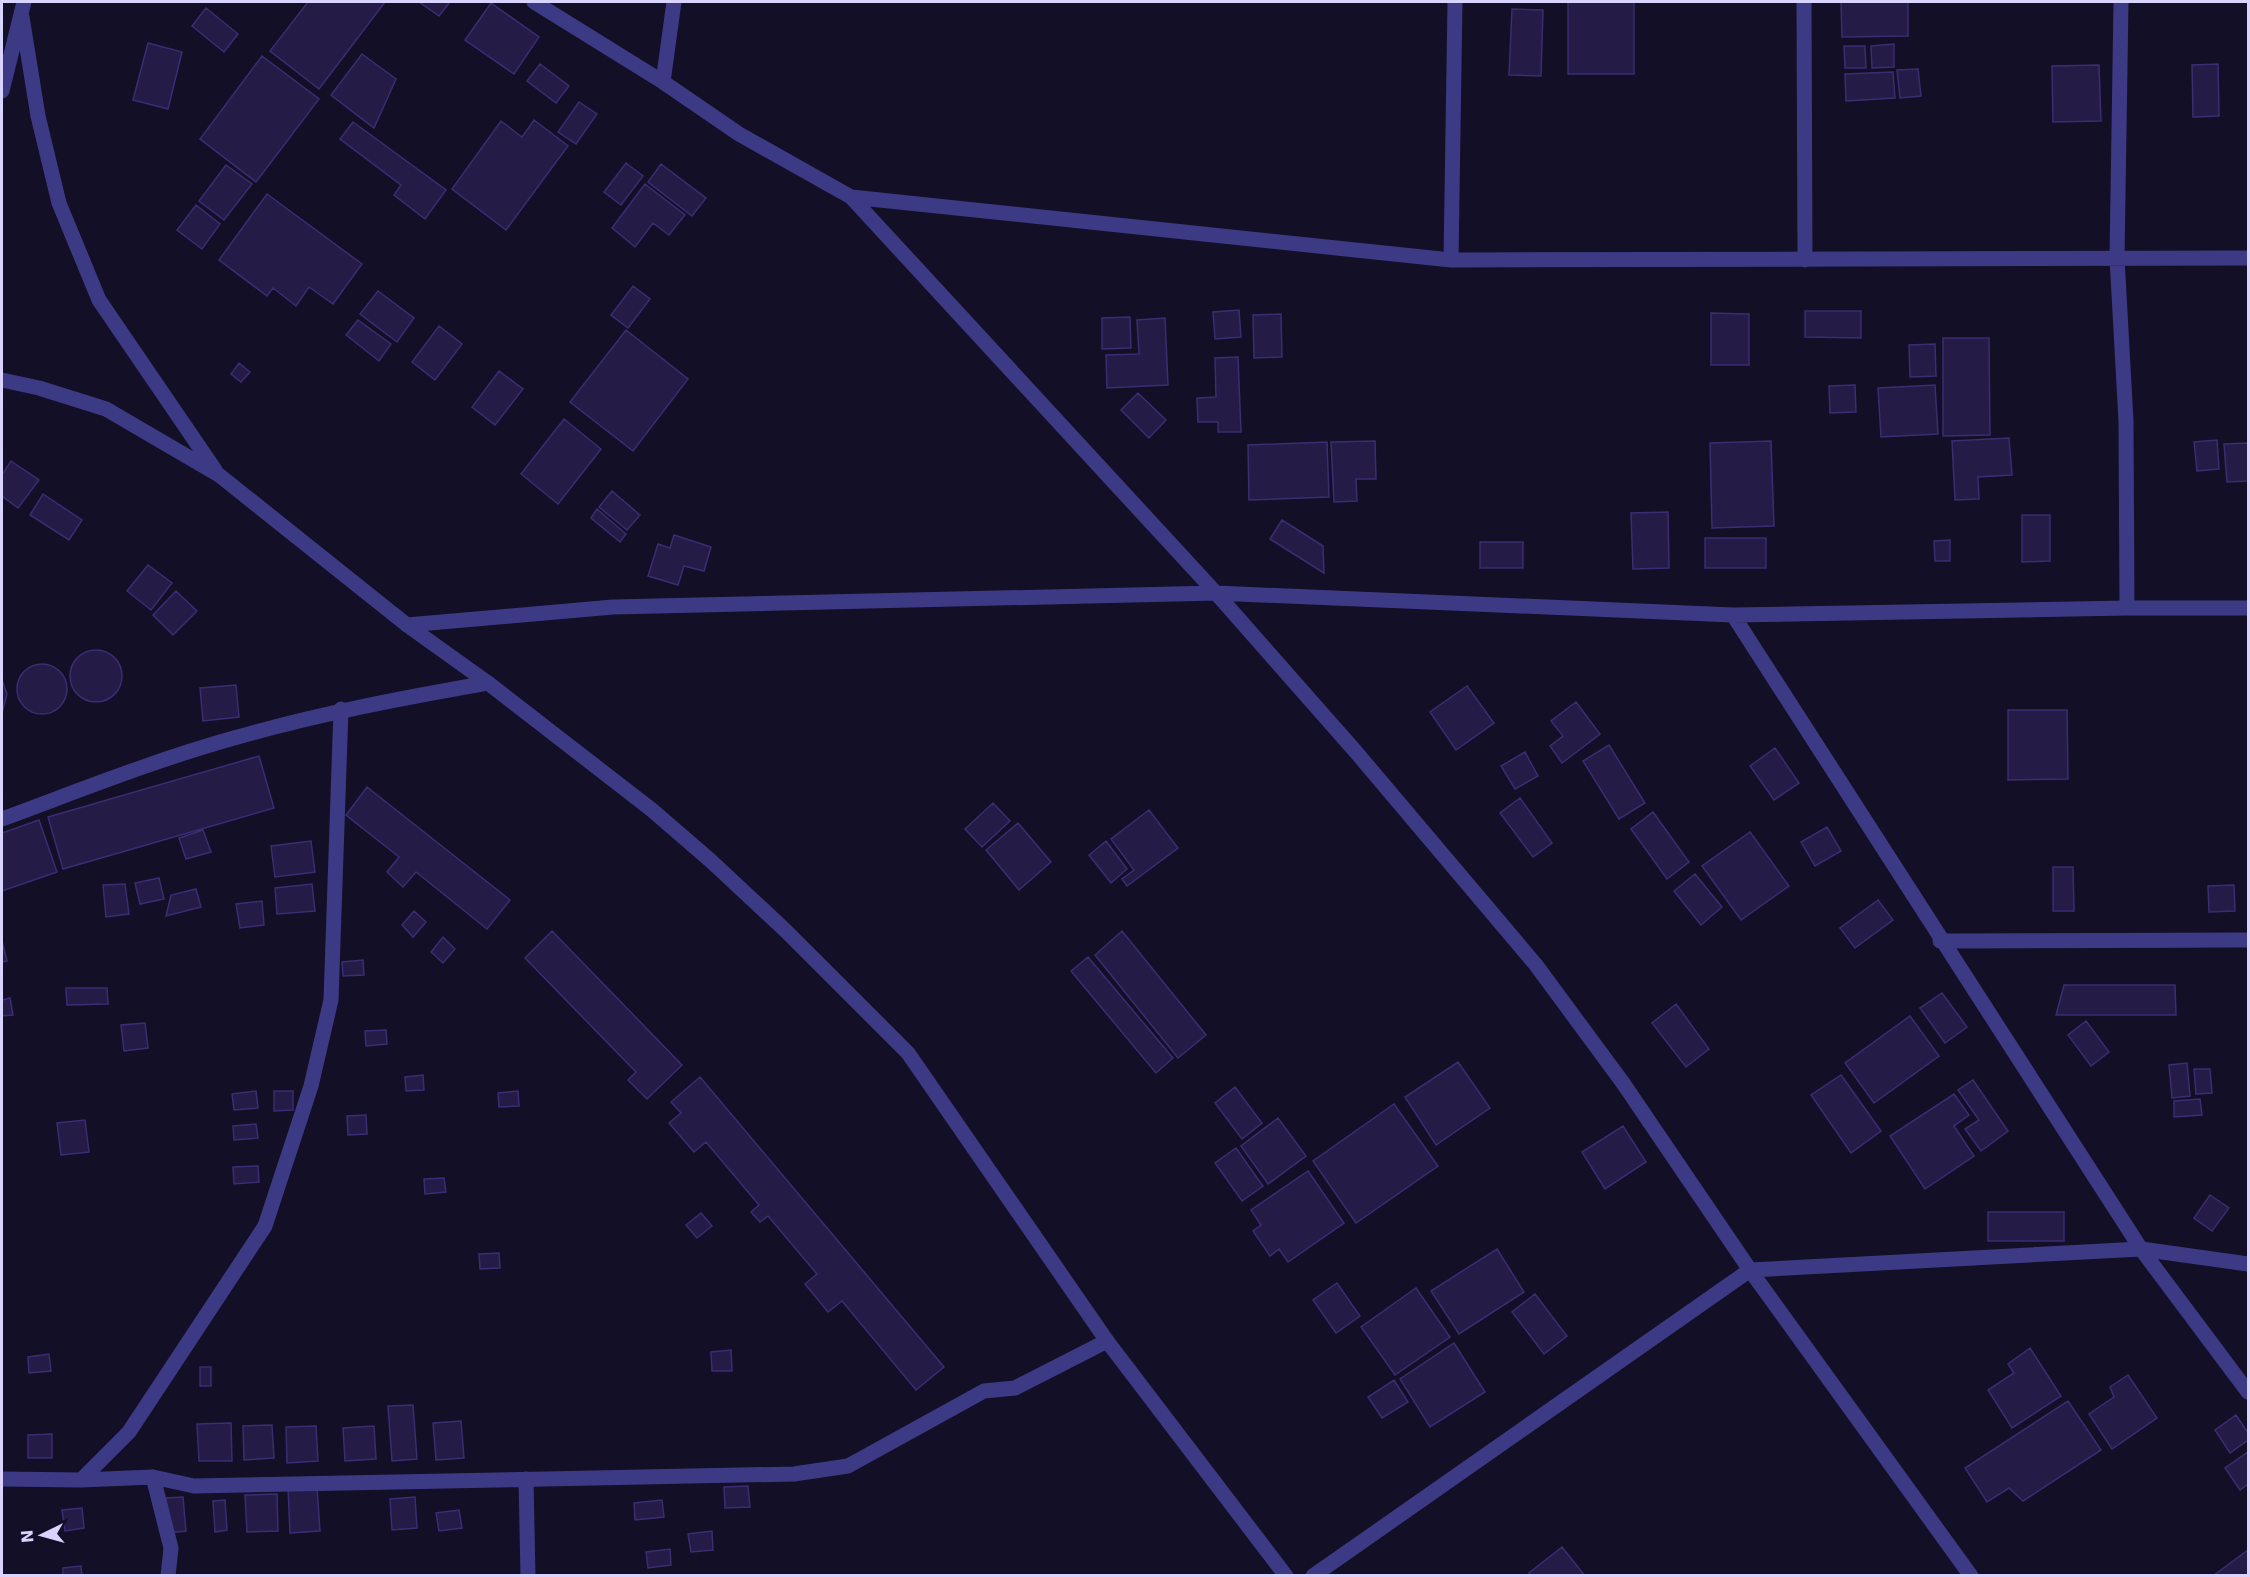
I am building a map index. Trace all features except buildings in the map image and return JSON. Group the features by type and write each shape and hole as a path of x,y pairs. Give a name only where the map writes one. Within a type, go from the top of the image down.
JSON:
{"street":[{"path":"2,91 22,18 24,2"},
{"path":"534,2 663,82 739,134 851,197 1216,593 1356,752 1536,965 1623,1083 1750,1270 1971,1575"},
{"path":"663,82 674,2"},
{"path":"1451,260 1455,2"},
{"path":"1804,2 1804,260"},
{"path":"2121,2 2118,258 2126,421 2127,608"},
{"path":"22,18 38,116 59,203 99,300 219,475"},
{"path":"851,197 1451,260 2248,258"},
{"path":"2,380 39,388 106,410 219,475 406,624 488,682 652,810 711,861 786,931 908,1053 1107,1341 1286,1575"},
{"path":"406,624 613,607 1216,593 1733,615 2248,608"},
{"path":"1733,615 1940,941 2141,1249 2248,1392"},
{"path":"2,819 221,742 341,709 488,682"},
{"path":"81,1480 129,1432 226,1287 265,1226 269,1215 311,1086 331,1000 341,709"},
{"path":"1940,941 2248,940"},
{"path":"1313,1575 1750,1270 2141,1249 2248,1264"},
{"path":"2,1479 81,1480 153,1477 194,1486 794,1474 840,1468 984,1391 1015,1388 1107,1341"},
{"path":"153,1477 171,1548 168,1575"},
{"path":"526,1479 528,1575"}]}
